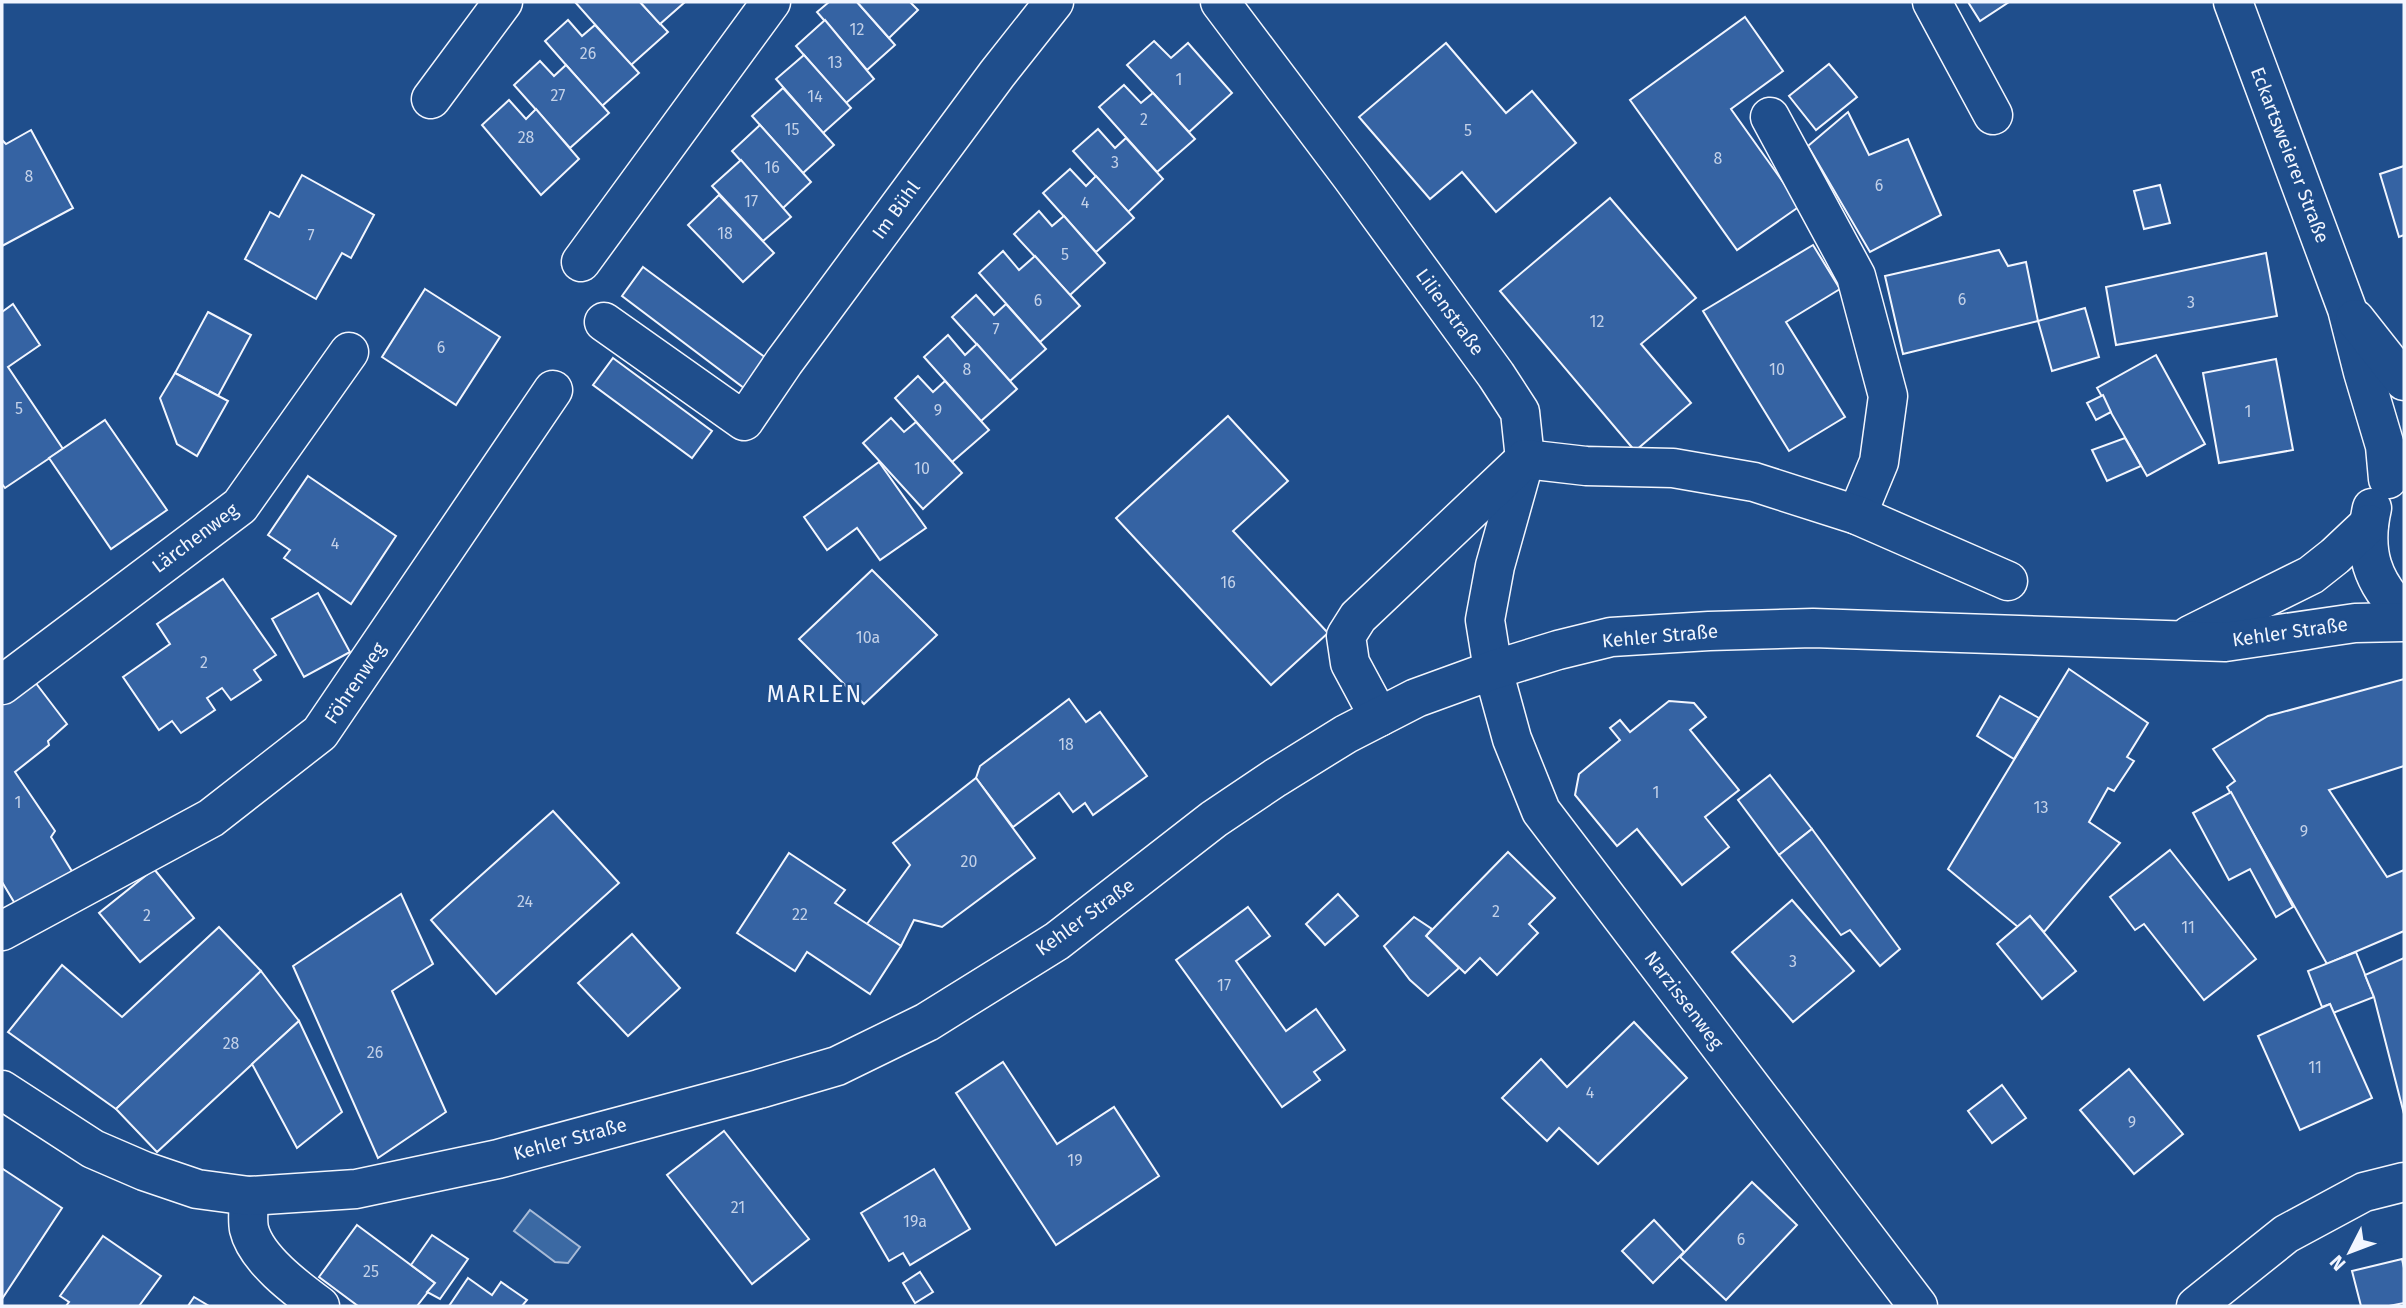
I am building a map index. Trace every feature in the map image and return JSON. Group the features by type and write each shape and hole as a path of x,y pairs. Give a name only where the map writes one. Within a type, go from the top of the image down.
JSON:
{"street":[{"path":"432,99 503,2"},
{"path":"581,262 771,2"},
{"name":"Im Bühl","path":"604,322 744,421 997,74 1054,2"},
{"name":"Lilienstraße","path":"1220,2 1351,176 1520,412 1525,459 1495,566 1485,620 1493,670"},
{"path":"1931,2 1993,115"},
{"name":"Eckartsweierer Straße","path":"2232,2 2347,309 2362,372 2385,446 2396,470"},
{"path":"1770,117 1856,276 1888,396 1879,462 1857,515"},
{"name":"Eckartsweierer Straße","path":"2347,309 2404,381"},
{"name":"Lärchenweg","path":"2,685 240,506 349,352"},
{"name":"Föhrenweg","path":"2,931 211,818 320,733 552,390"},
{"path":"1379,717 1350,663 1346,636 1357,617 1525,459 1586,466 1673,468 1754,482 1857,515 2008,581"},
{"name":"Kehler Straße","path":"2396,470 2372,508 2367,541 2375,573 2392,602 2404,613"},
{"name":"Kehler Straße","path":"2175,641 2211,626 2311,575 2369,524"},
{"name":"Kehler Straße","path":"2,1090 93,1149 144,1171 197,1189 249,1196 356,1189 498,1159 758,1090 837,1066 927,1023 1057,941 1214,819 1346,734 1416,698 1558,650 1611,637 1813,628 2225,642 2355,623 2404,622"},
{"name":"Narzissenweg","path":"1493,670 1512,739 1541,811 1918,1306"},
{"path":"2196,1306 2286,1234 2364,1192 2404,1182"},
{"path":"249,1196 249,1230 266,1260 295,1288 320,1306"}],"water":[{"path":"530,1210 580,1247 568,1263 555,1262 514,1231"}],"building":[{"path":"575,2 640,2 668,32 631,65"},
{"path":"640,2 685,2 660,24"},
{"path":"829,2 857,2 895,45 867,70 817,12"},
{"path":"857,2 910,2 918,10 889,38"},
{"path":"1968,2 2009,2 1980,21"},
{"path":"1745,17 1783,71 1731,109 1800,206 1737,250 1630,100"},
{"path":"568,20 582,36 595,25 639,73 602,106 545,41"},
{"path":"825,20 874,79 846,103 796,46"},
{"path":"1154,41 1171,58 1188,43 1232,93 1189,132 1127,65"},
{"path":"1446,43 1506,113 1532,91 1576,143 1496,212 1462,172 1430,199 1359,117"},
{"path":"804,55 851,108 823,133 776,79"},
{"path":"540,61 554,76 566,65 609,113 570,148 514,85"},
{"path":"1829,64 1857,97 1816,130 1789,96"},
{"path":"1124,85 1141,103 1153,93 1195,139 1157,172 1099,107"},
{"path":"783,88 834,145 803,173 752,116"},
{"path":"509,100 526,119 536,109 579,159 541,195 482,125"},
{"path":"1848,112 1869,155 1908,139 1941,215 1870,252 1808,146"},
{"path":"760,125 811,182 783,208 732,151"},
{"path":"1098,129 1115,148 1126,138 1163,179 1128,212 1073,151"},
{"path":"31,130 73,208 2,246 2,140 6,144"},
{"path":"741,160 791,217 763,241 712,186"},
{"path":"2404,166 2404,235 2399,237 2380,174"},
{"path":"1070,169 1086,186 1096,176 1134,218 1096,252 1043,193"},
{"path":"302,175 374,215 351,258 342,253 316,299 245,259 270,212 279,217"},
{"path":"2160,185 2170,223 2144,229 2134,191"},
{"path":"719,195 774,253 743,282 688,225"},
{"path":"1610,198 1696,298 1641,344 1691,403 1635,451 1500,291"},
{"path":"1039,211 1052,226 1064,216 1105,263 1070,295 1014,234"},
{"path":"1813,245 1840,289 1786,322 1845,417 1789,451 1703,311"},
{"path":"1999,250 2008,266 2026,262 2038,321 1903,354 1885,276"},
{"path":"1003,251 1019,270 1035,256 1080,306 1040,342 979,273"},
{"path":"2266,253 2277,316 2116,345 2106,287"},
{"path":"643,267 766,358 744,388 622,296"},
{"path":"425,289 500,337 456,405 382,357"},
{"path":"976,295 994,315 1006,304 1046,349 1010,381 952,317"},
{"path":"13,304 40,345 8,367 63,449 5,488 2,484 2,312"},
{"path":"2085,308 2099,357 2052,371 2038,321"},
{"path":"208,312 251,335 218,396 175,373"},
{"path":"948,335 965,355 977,344 1017,389 981,421 924,357"},
{"path":"2156,355 2205,444 2147,476 2097,388"},
{"path":"613,358 712,431 692,458 593,385"},
{"path":"2276,359 2293,450 2219,463 2203,373"},
{"path":"175,373 228,401 197,456 177,444 160,398"},
{"path":"918,376 933,392 945,381 989,430 952,462 895,398"},
{"path":"2103,395 2111,412 2096,420 2087,403"},
{"path":"1228,416 1288,481 1233,531 1328,633 1271,685 1116,518"},
{"path":"891,418 904,432 916,422 962,473 923,509 863,443"},
{"path":"105,420 167,510 111,549 49,458"},
{"path":"2125,438 2141,466 2107,481 2092,450"},
{"path":"879,462 926,528 880,560 857,528 827,550 804,517"},
{"path":"308,476 396,536 351,604 284,558 290,550 268,535"},
{"path":"872,570 937,635 864,704 799,639"},
{"path":"223,579 276,655 254,670 261,680 231,700 222,688 207,698 215,710 181,733 172,721 159,730 123,677 170,644 157,624"},
{"path":"318,593 350,652 304,677 272,619"},
{"path":"2069,669 2148,723 2127,757 2134,761 2114,791 2108,788 2089,822 2120,843 2044,932 2030,916 2018,927 1948,869"},
{"path":"2404,679 2404,766 2329,790 2387,877 2404,870 2404,931 2327,964 2227,787 2235,781 2213,749 2268,716"},
{"path":"35,682 67,724 48,741 49,745 15,772 55,831 51,837 73,873 17,907 2,882 2,703"},
{"path":"2000,696 2039,718 2014,759 1977,736"},
{"path":"1069,699 1086,722 1100,712 1147,776 1093,815 1085,803 1073,812 1059,793 1013,827 976,778 980,766"},
{"path":"1669,701 1694,703 1706,717 1690,730 1739,790 1705,817 1729,847 1682,885 1637,829 1617,846 1575,795 1579,774 1620,740 1610,728 1620,720 1630,732"},
{"path":"1770,775 1812,829 1779,855 1738,800"},
{"path":"976,778 1035,858 942,927 914,920 901,946 867,924 910,865 893,843"},
{"path":"2231,792 2293,907 2276,917 2250,869 2229,880 2193,813"},
{"path":"553,811 619,883 496,994 431,920"},
{"path":"1812,829 1900,949 1880,966 1850,930 1841,935 1779,855"},
{"path":"2170,850 2256,959 2204,1000 2144,924 2135,930 2110,897"},
{"path":"1508,852 1555,898 1529,924 1538,933 1497,975 1480,958 1465,973 1426,936"},
{"path":"789,853 845,890 835,903 901,946 870,994 807,952 795,971 737,933"},
{"path":"154,869 194,918 140,962 99,913"},
{"path":"401,894 433,964 392,991 446,1112 378,1158 293,966"},
{"path":"1338,894 1358,916 1325,945 1306,924"},
{"path":"1792,900 1854,971 1793,1022 1732,952"},
{"path":"1248,907 1270,936 1236,961 1286,1031 1316,1009 1345,1050 1314,1072 1320,1080 1282,1107 1176,960"},
{"path":"2030,916 2076,971 2042,999 1997,944"},
{"path":"1414,917 1432,929 1426,936 1459,968 1428,996 1410,980 1384,946"},
{"path":"219,927 261,971 116,1109 8,1032 62,965 122,1017"},
{"path":"632,934 680,988 628,1036 578,983"},
{"path":"2356,952 2374,997 2333,1013 2330,1004 2322,1007 2308,971"},
{"path":"2404,958 2404,1114 2374,997 2365,975"},
{"path":"261,971 299,1021 157,1152 116,1109"},
{"path":"2330,1004 2372,1098 2300,1130 2258,1036"},
{"path":"299,1021 342,1112 297,1148 252,1064"},
{"path":"1634,1022 1687,1078 1598,1164 1559,1128 1547,1141 1502,1098 1541,1059 1567,1087"},
{"path":"1003,1062 1057,1144 1114,1107 1159,1176 1056,1245 956,1093"},
{"path":"2129,1069 2183,1134 2134,1174 2080,1110"},
{"path":"2002,1085 2026,1118 1992,1143 1968,1111"},
{"path":"724,1131 809,1239 752,1284 667,1175"},
{"path":"934,1169 970,1229 910,1265 903,1253 889,1261 861,1213"},
{"path":"2,1170 62,1208 2,1299"},
{"path":"1752,1182 1797,1225 1726,1300 1680,1257"},
{"path":"1654,1220 1684,1252 1653,1283 1622,1251"},
{"path":"357,1225 435,1283 417,1306 358,1306 319,1277"},
{"path":"432,1235 468,1259 440,1299 427,1292 435,1283 411,1265"},
{"path":"103,1236 161,1276 139,1306 66,1306 69,1302 60,1296"},
{"path":"2402,1259 2404,1303 2361,1306 2352,1271"},
{"path":"920,1272 933,1292 915,1303 903,1283"},
{"path":"468,1278 492,1295 501,1282 527,1300 522,1306 449,1306"},
{"path":"194,1297 209,1306 188,1306"}],"district":[{"name":"MARLEN","path":"815,694"}]}
